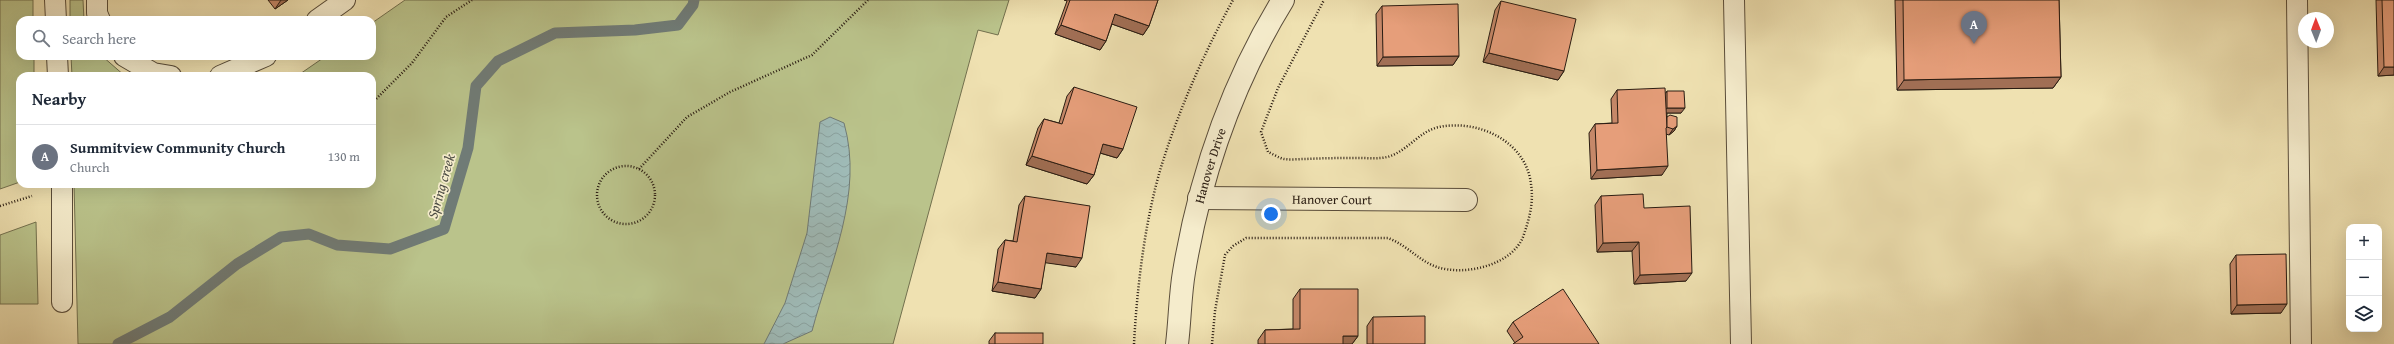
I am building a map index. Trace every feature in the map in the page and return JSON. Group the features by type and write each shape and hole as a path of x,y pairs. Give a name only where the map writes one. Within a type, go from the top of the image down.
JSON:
{"street":[{"name":"Hanover Drive","path":"1178,344 1184,273 1199,198 1221,126 1240,80 1283,0"},
{"name":"Hanover Court","path":"1199,198 1466,200"}],"lane":[{"path":"55,0 56,16"},
{"path":"96,0 98,16"},
{"path":"323,16 345,0"},
{"path":"1734,0 1741,344"},
{"path":"2297,0 2301,344"},
{"path":"57,60 58,72"},
{"path":"131,60 151,72"},
{"path":"229,72 257,60"},
{"path":"62,188 62,302"}],"path":[{"path":"376,100 412,64 446,18 472,0"},
{"path":"639,169 687,117 730,92 812,55 868,0"},
{"path":"1134,344 1145,242 1162,166 1196,71 1233,0"},
{"path":"621,166 639,169 647,174 653,183 655,203 643,219 624,225 607,218 599,206 597,192 605,175 621,166"}],"green space":[{"path":"0,0 33,0 33,16 16,16 16,60 34,60 34,72 16,72 16,183 0,189"},
{"path":"70,0 83,0 84,16 70,16"},
{"path":"405,0 1009,0 998,35 978,30 893,344 78,344 74,188 376,188 376,72 303,72 320,60 376,60 376,20"},
{"path":"71,60 107,60 120,72 72,72"},
{"path":"36,222 38,304 0,304 0,235"}],"water":[{"path":"830,117 844,123 849,150 850,176 842,228 835,254 812,331 783,344 764,344 785,303 807,233 820,122"}],"building":[{"path":"1070,0 1158,0 1149,26 1115,14 1106,41 1061,25"},
{"path":"1903,0 2059,0 2061,77 1904,80"},
{"path":"2382,0 2394,0 2394,67 2384,67"},
{"path":"1501,1 1576,19 1564,71 1489,53"},
{"path":"1458,4 1459,56 1383,57 1382,6"},
{"path":"1074,87 1137,107 1123,149 1103,144 1094,175 1032,156 1044,119 1062,124"},
{"path":"1665,88 1668,166 1597,170 1595,124 1618,123 1617,90"},
{"path":"1667,91 1684,91 1685,108 1667,108"},
{"path":"1670,115 1677,117 1677,126 1673,129 1667,127 1667,117"},
{"path":"1643,194 1644,208 1690,206 1692,273 1640,275 1639,242 1603,243 1601,196"},
{"path":"1025,196 1090,206 1082,258 1047,253 1041,289 998,282 1005,240 1017,242"},
{"path":"2286,254 2287,304 2237,305 2236,255"},
{"path":"1300,289 1358,289 1358,336 1343,336 1343,344 1265,344 1265,330 1300,329"},
{"path":"1563,289 1599,344 1513,344 1523,337 1513,322"},
{"path":"1425,316 1425,344 1373,344 1373,317"},
{"path":"995,333 1043,333 1043,344 995,344"}],"waterway":[{"name":"Spring creek","path":"118,344 170,317 237,264 281,237 309,234 337,245 390,249 444,229 468,148 476,86 498,61 555,33 635,30 678,25 693,5 694,0"}],"place":[{"name":"Summitview Community Church","path":"1974,44"}]}
